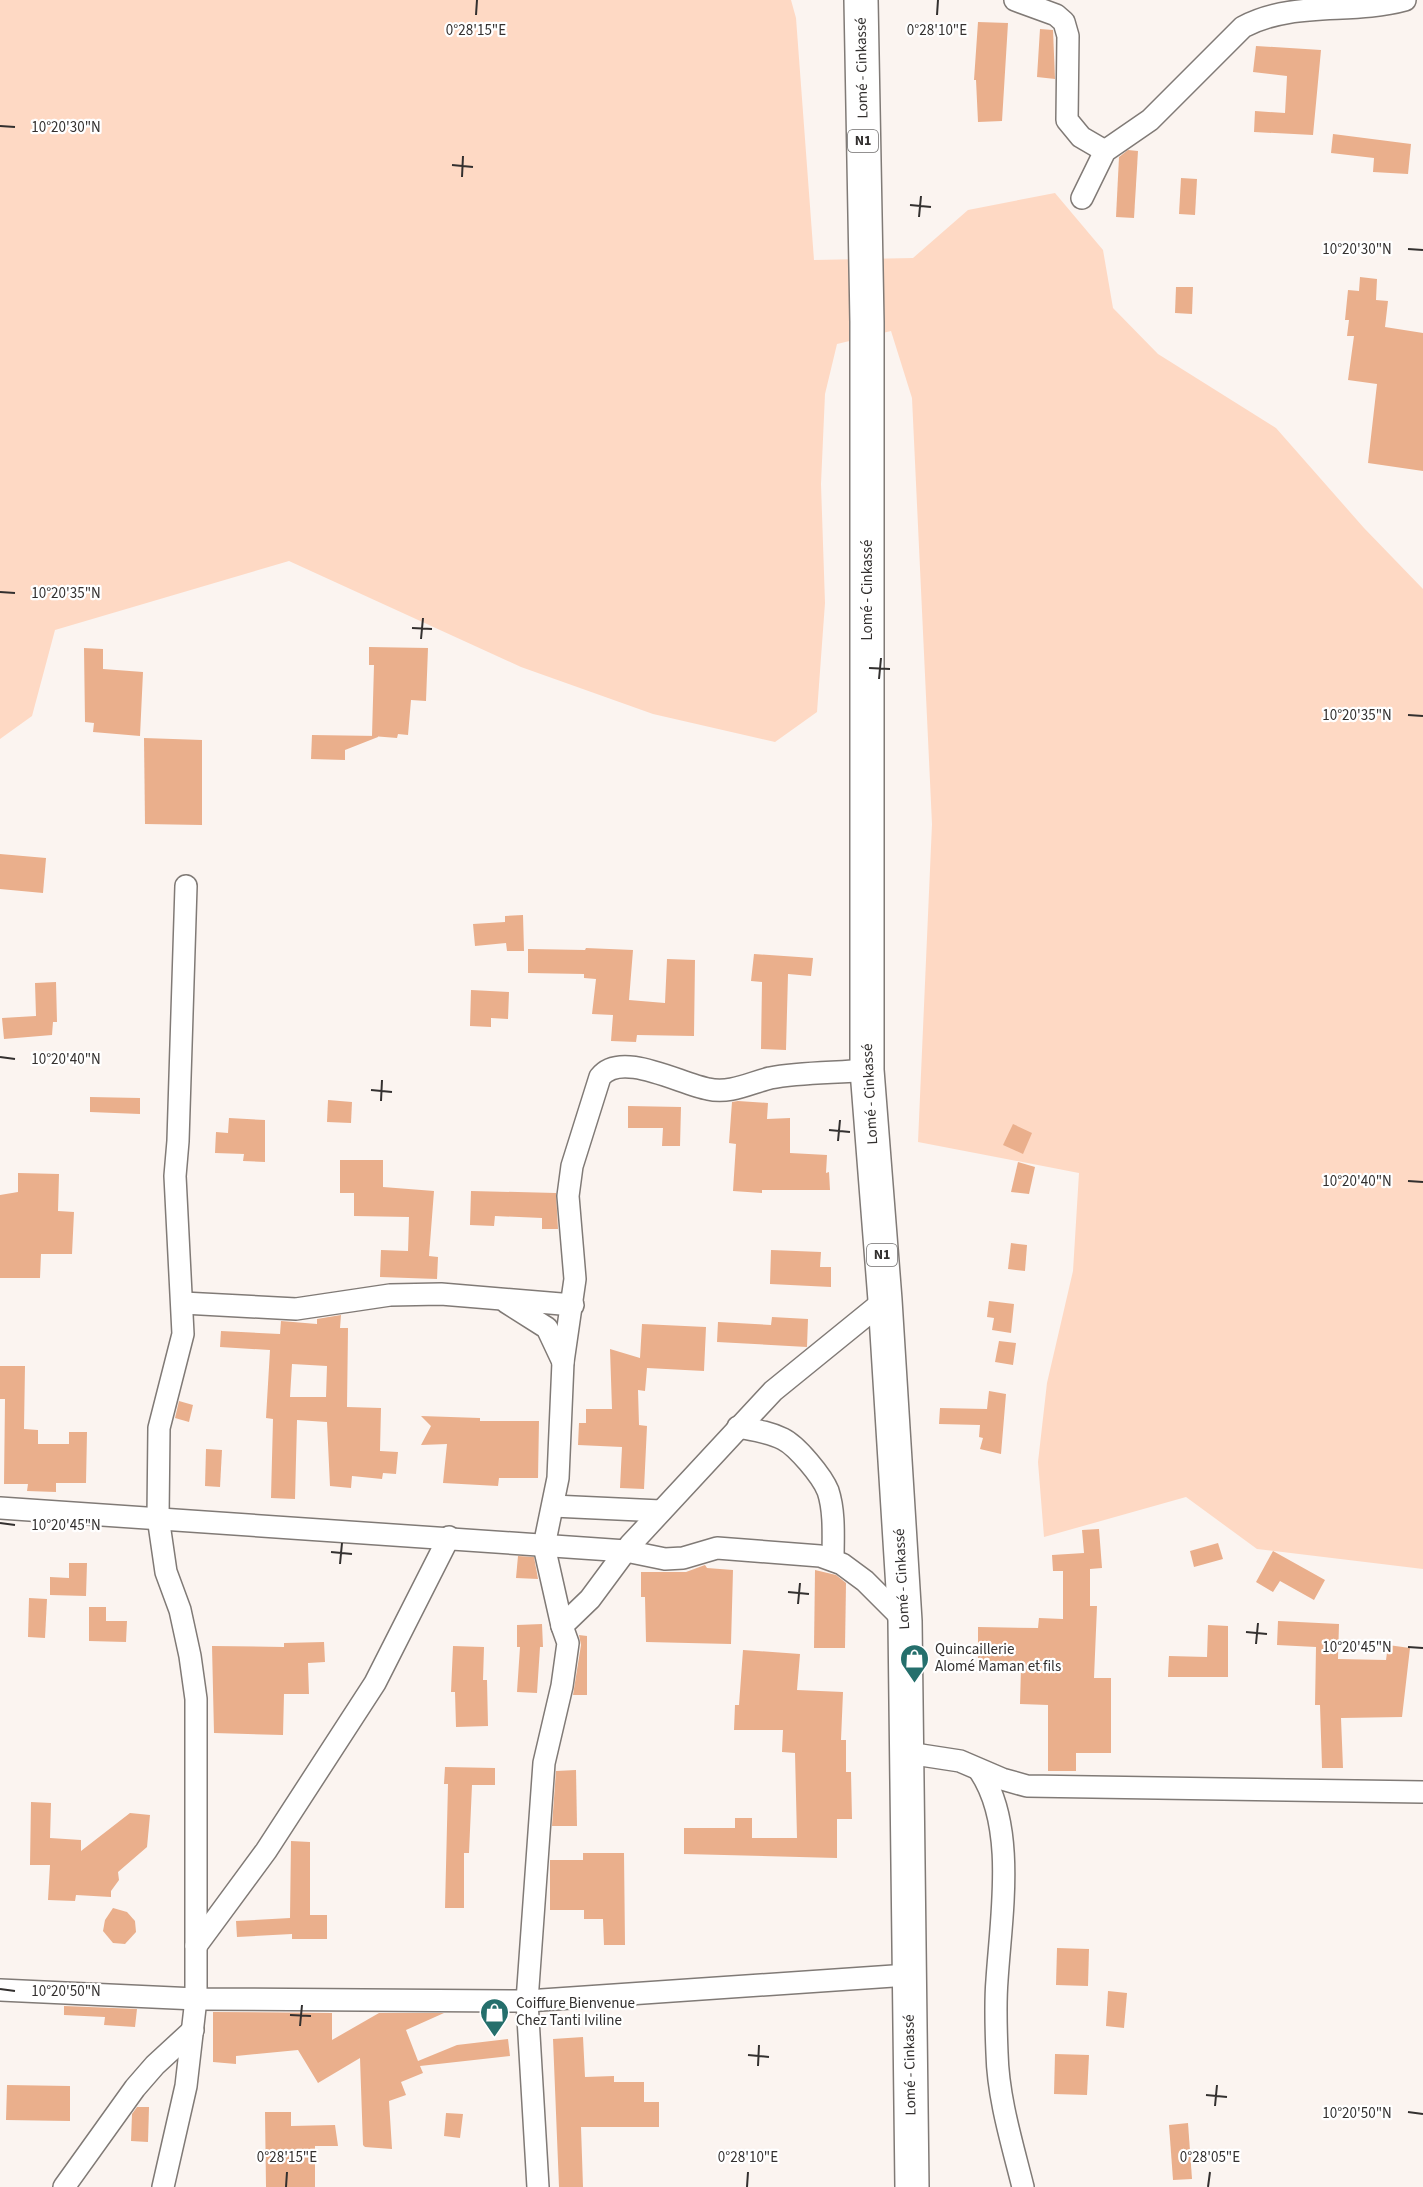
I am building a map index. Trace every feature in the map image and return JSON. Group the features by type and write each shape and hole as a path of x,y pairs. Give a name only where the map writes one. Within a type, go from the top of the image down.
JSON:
{"highway":[{"name":"Lomé - Cinkassé","path":"861,0 867,322 867,1070 885,1300 905,1621 912,2187"}],"street":[{"path":"1014,0 1056,15 1064,22 1068,36 1067,120 1081,138 1105,151"},
{"path":"1082,198 1105,151 1150,120 1243,27 1260,18 1307,8 1381,7 1405,0"},
{"path":"163,2187 186,2086 196,1999 196,1699 182,1622 166,1572 158,1517 159,1428 183,1334 175,1176 186,886"},
{"path":"537,2187 527,2001 544,1763 562,1686 568,1643 544,1546 553,1506 561,1446 563,1362 575,1279 568,1196 579,1142 598,1083 605,1070 621,1065 717,1090 750,1086 770,1078 867,1070"},
{"path":"183,1303 296,1309 390,1295 441,1294 573,1305"},
{"path":"498,1298 528,1314 547,1328 563,1362"},
{"path":"562,1626 590,1599 626,1551 661,1511 773,1390 885,1300"},
{"path":"738,1428 765,1431 786,1440 820,1476 828,1492 833,1560"},
{"path":"553,1506 661,1511"},
{"path":"0,1508 449,1537 626,1551 665,1559 682,1558 717,1548 796,1554 833,1560 865,1581 905,1621"},
{"path":"196,1946 266,1851 375,1683 449,1537"},
{"path":"908,1753 960,1761 1010,1782 1046,1787 1423,1792"},
{"path":"979,1770 989,1785 1001,1833 1004,1896 997,1983 997,2055 1006,2121 1023,2187"},
{"path":"0,1990 196,1999 527,2001 908,1975"},
{"path":"64,2187 135,2088 155,2065 193,2030"}],"shaded area":[{"path":"0,0 791,0 796,18 814,260 913,258 968,210 1055,193 1103,250 1113,308 1158,354 1276,428 1364,528 1423,589 1423,1569 1257,1549 1186,1497 1044,1537 1038,1462 1047,1383 1073,1271 1079,1173 918,1142 932,824 912,398 891,331 837,344 825,394 821,484 825,603 817,712 775,742 653,714 521,667 289,561 55,630 32,716 0,739"}],"building":[{"path":"978,22 1008,23 1002,121 978,122 976,80 974,80"},
{"path":"1040,29 1053,30 1055,79 1037,77"},
{"path":"1256,46 1321,50 1313,135 1254,132 1255,111 1285,113 1287,76 1253,72"},
{"path":"1333,134 1411,144 1408,174 1373,172 1374,158 1331,153"},
{"path":"1128,150 1138,151 1134,218 1116,217 1119,157"},
{"path":"1181,178 1197,179 1195,215 1179,214"},
{"path":"1360,277 1377,279 1376,300 1388,301 1385,327 1423,333 1423,471 1368,463 1377,384 1348,380 1354,336 1347,336 1349,320 1345,320 1348,290 1359,291"},
{"path":"1176,287 1193,287 1192,314 1175,313"},
{"path":"369,647 428,648 426,701 411,700 408,735 398,734 397,738 372,736 374,665 369,665"},
{"path":"84,648 103,649 103,669 143,672 140,736 93,732 94,723 85,722"},
{"path":"312,735 378,737 345,750 345,760 311,759"},
{"path":"144,738 202,740 202,825 145,824"},
{"path":"0,854 46,858 43,893 0,889"},
{"path":"523,915 524,951 507,951 506,943 475,946 473,924 505,922 505,916"},
{"path":"586,948 633,950 629,1000 665,1003 667,959 695,960 694,1036 637,1035 636,1042 611,1041 613,1015 592,1014 596,979 584,978 584,974 528,973 528,949 585,950"},
{"path":"754,954 813,958 811,976 788,974 786,1050 761,1049 762,982 751,981"},
{"path":"56,982 57,1022 53,1022 52,1035 4,1039 2,1018 36,1016 35,983"},
{"path":"471,990 509,992 508,1019 491,1018 491,1027 470,1026"},
{"path":"90,1097 140,1098 140,1114 90,1112"},
{"path":"328,1100 352,1102 351,1123 327,1122"},
{"path":"732,1102 768,1103 767,1119 790,1118 790,1153 827,1155 826,1173 829,1172 830,1190 762,1190 762,1193 733,1191 736,1144 729,1143"},
{"path":"628,1106 681,1107 680,1146 662,1146 663,1128 628,1128"},
{"path":"229,1118 265,1120 265,1162 243,1161 244,1154 215,1153 216,1132 228,1133"},
{"path":"1013,1124 1032,1133 1023,1154 1003,1145"},
{"path":"340,1160 383,1160 383,1187 434,1191 429,1256 438,1257 437,1279 380,1277 381,1250 408,1251 409,1217 354,1216 354,1193 340,1193"},
{"path":"1018,1162 1035,1167 1029,1194 1011,1192"},
{"path":"18,1173 59,1174 58,1211 74,1212 72,1254 41,1254 40,1278 0,1278 0,1195 18,1192"},
{"path":"471,1191 556,1193 558,1229 542,1229 542,1218 495,1216 494,1226 470,1225"},
{"path":"1011,1243 1027,1245 1025,1271 1008,1269"},
{"path":"771,1250 821,1252 820,1267 831,1267 831,1287 770,1284"},
{"path":"989,1301 1014,1304 1011,1333 992,1330 994,1318 987,1317"},
{"path":"341,1315 340,1328 348,1328 347,1407 381,1408 380,1451 398,1452 396,1474 383,1473 382,1479 352,1476 351,1488 330,1486 327,1422 297,1420 295,1499 271,1498 273,1419 266,1418 270,1350 220,1347 221,1331 280,1334 281,1321 317,1324 317,1319","holes":["292,1364 327,1366 326,1397 290,1397"]},
{"path":"772,1317 808,1319 807,1347 717,1342 718,1322 771,1325"},
{"path":"642,1324 706,1327 704,1371 647,1368 645,1391 638,1390 639,1425 647,1426 644,1489 620,1488 622,1447 578,1445 579,1423 586,1423 586,1409 612,1409 610,1349 640,1358"},
{"path":"999,1341 1016,1343 1013,1365 995,1362"},
{"path":"0,1366 25,1366 24,1429 38,1430 38,1444 69,1444 69,1432 87,1432 86,1483 56,1483 56,1492 27,1491 28,1484 4,1484 5,1399 0,1399"},
{"path":"989,1391 1006,1394 1001,1454 980,1449 983,1438 979,1437 980,1425 939,1424 940,1408 987,1409"},
{"path":"179,1401 193,1405 189,1422 175,1418"},
{"path":"421,1416 480,1418 480,1421 539,1421 538,1478 499,1478 498,1486 443,1483 447,1444 421,1445 431,1426"},
{"path":"206,1449 222,1450 220,1487 205,1486"},
{"path":"1099,1529 1102,1568 1090,1569 1090,1606 1097,1606 1094,1678 1111,1678 1111,1753 1076,1753 1076,1771 1048,1771 1048,1705 1020,1704 1021,1667 978,1666 978,1627 1038,1628 1039,1618 1063,1619 1063,1571 1053,1571 1052,1555 1084,1553 1082,1530"},
{"path":"1218,1543 1223,1559 1194,1567 1190,1551"},
{"path":"1273,1551 1325,1580 1314,1600 1280,1581 1273,1592 1256,1582"},
{"path":"518,1556 534,1557 538,1579 516,1578"},
{"path":"69,1563 87,1563 86,1596 50,1595 50,1577 69,1578"},
{"path":"705,1565 707,1568 733,1570 731,1644 646,1642 645,1597 641,1597 641,1572 686,1572"},
{"path":"815,1570 836,1575 846,1583 845,1648 814,1648"},
{"path":"29,1598 47,1599 45,1638 28,1637"},
{"path":"89,1607 106,1607 106,1621 127,1621 126,1642 89,1641"},
{"path":"1278,1621 1339,1624 1338,1659 1386,1660 1388,1645 1410,1648 1402,1717 1341,1718 1343,1768 1322,1768 1320,1705 1315,1705 1316,1647 1277,1645"},
{"path":"542,1624 543,1647 540,1647 537,1693 517,1692 520,1647 517,1647 517,1625"},
{"path":"1208,1625 1228,1626 1228,1677 1168,1677 1169,1656 1207,1657"},
{"path":"579,1635 587,1636 587,1695 573,1695 581,1645"},
{"path":"324,1642 325,1662 308,1663 309,1694 284,1694 283,1735 214,1733 212,1646 284,1647 284,1643"},
{"path":"453,1646 484,1647 483,1680 487,1680 488,1726 456,1727 455,1692 451,1692"},
{"path":"743,1650 800,1654 797,1690 843,1692 841,1740 846,1740 846,1772 851,1772 852,1819 837,1819 837,1858 684,1854 684,1828 735,1828 735,1818 752,1818 752,1838 797,1838 795,1753 782,1752 783,1730 734,1730 735,1705 739,1705"},
{"path":"445,1767 495,1768 495,1785 472,1785 469,1853 464,1853 464,1908 445,1908 448,1784 444,1784"},
{"path":"576,1770 577,1826 552,1826 556,1771"},
{"path":"31,1802 51,1803 50,1838 81,1840 81,1851 130,1813 150,1815 147,1847 118,1872 119,1880 111,1891 111,1897 76,1895 75,1901 48,1900 50,1865 30,1865"},
{"path":"291,1841 310,1842 310,1915 327,1915 327,1939 292,1939 292,1934 237,1937 236,1921 290,1918"},
{"path":"583,1853 624,1853 625,1945 604,1945 603,1919 584,1919 584,1910 550,1910 550,1860 583,1860"},
{"path":"113,1908 127,1912 135,1921 136,1932 125,1944 113,1943 103,1931 105,1920"},
{"path":"1057,1948 1089,1949 1088,1986 1056,1985"},
{"path":"1108,1991 1127,1993 1124,2028 1106,2026"},
{"path":"64,2006 137,2009 135,2027 104,2025 105,2017 64,2015"},
{"path":"213,2012 332,2013 332,2040 379,2013 444,2013 406,2030 418,2061 457,2045 508,2039 510,2056 420,2066 423,2073 401,2082 406,2095 389,2101 392,2149 365,2147 363,2145 360,2058 318,2083 298,2050 236,2056 236,2064 213,2062"},
{"path":"583,2037 585,2077 614,2076 614,2082 644,2082 644,2102 659,2102 659,2127 581,2127 583,2187 559,2187 553,2039"},
{"path":"1055,2054 1089,2055 1087,2095 1054,2094"},
{"path":"7,2085 70,2086 70,2121 6,2120"},
{"path":"137,2107 149,2107 148,2142 131,2141 132,2114"},
{"path":"265,2112 291,2112 291,2126 335,2125 338,2146 315,2146 315,2187 266,2187"},
{"path":"446,2113 463,2114 460,2138 444,2136"},
{"path":"1188,2123 1192,2179 1173,2180 1169,2125"}],"place":[{"name":"Quincaillerie Alomé Maman et fils","path":"914,1684"},
{"name":"Coiffure Bienvenue Chez Tanti Iviline","path":"495,2038"}]}
